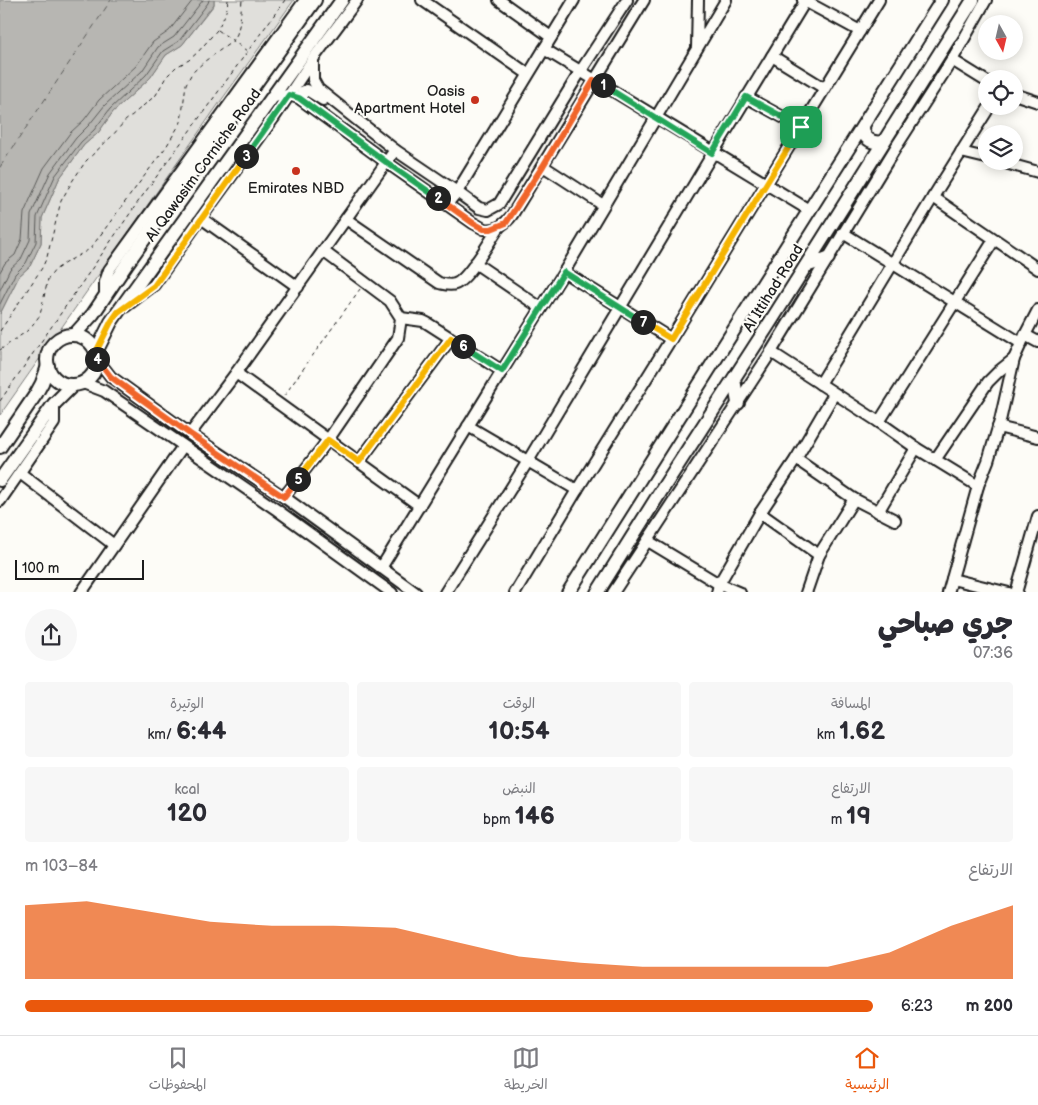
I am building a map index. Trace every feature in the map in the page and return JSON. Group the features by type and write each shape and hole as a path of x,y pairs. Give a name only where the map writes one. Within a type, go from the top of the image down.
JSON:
{"main road":[{"name":"Al Qawasim Corniche Road","path":"74,335 93,314 128,262 316,0"},
{"name":"Al Qawasim Corniche Road","path":"96,356 111,322 342,0"},
{"name":"Al Ittihad Road","path":"568,592 942,0"},
{"name":"Al Ittihad Road","path":"598,592 973,0"},
{"path":"863,126 866,138 871,142 883,142"},
{"path":"806,266 828,258"},
{"path":"0,480 54,404 78,384 90,377 95,369 96,356 87,340 74,335 66,336 59,339 49,350 48,366 51,374 57,380 65,384 78,384"},
{"path":"0,447 36,394 48,366"},
{"path":"734,379 738,403"}],"street":[{"name":"Al Qawasim Corniche Road","path":"105,297 105,282 110,270 305,0"},
{"path":"118,312 154,286 273,119 313,59 357,0"},
{"path":"422,0 528,74"},
{"path":"499,0 551,37"},
{"path":"447,204 457,192 574,0"},
{"path":"313,59 313,80 318,89 395,150 479,208 488,210 499,204 580,72 627,0"},
{"path":"273,97 289,95 299,98 473,223 484,229 499,227 506,223 543,166 644,0"},
{"path":"697,49 698,0"},
{"path":"381,568 564,272 726,0"},
{"path":"445,592 528,461 805,0 860,30"},
{"path":"515,592 878,0"},
{"path":"613,592 738,403 952,60 986,0"},
{"path":"544,49 712,153 809,210"},
{"path":"772,56 824,88"},
{"path":"952,60 978,76"},
{"path":"302,100 301,93 304,90 309,90 329,105 340,106"},
{"path":"746,97 801,127"},
{"path":"1023,97 1038,102"},
{"path":"820,384 984,115"},
{"path":"190,434 236,374 395,150"},
{"path":"961,152 978,156"},
{"path":"543,166 604,206"},
{"path":"1023,168 1038,172"},
{"path":"933,197 1038,270"},
{"path":"201,218 298,287"},
{"path":"346,219 439,283 454,285 461,281 475,263 499,227"},
{"path":"843,233 955,302 1023,339 1038,342"},
{"path":"879,422 994,240"},
{"path":"284,497 328,440 398,338 401,318 390,301 324,251"},
{"path":"475,263 541,308"},
{"path":"564,272 671,339"},
{"path":"948,592 978,486 998,427 1014,359 1038,310"},
{"path":"401,318 422,321 502,371"},
{"path":"359,462 451,338"},
{"path":"770,352 916,448 978,486"},
{"path":"96,356 111,377 190,434 284,497 416,592"},
{"path":"935,460 988,382 1014,359"},
{"path":"236,374 420,506"},
{"path":"78,384 104,391 392,592"},
{"path":"719,590 760,513 796,459 834,394"},
{"path":"0,501 54,423 54,404"},
{"path":"468,426 577,490"},
{"path":"998,427 1038,437"},
{"path":"81,592 183,446"},
{"path":"878,512 916,448"},
{"path":"796,459 854,499 895,520"},
{"path":"20,473 114,545"},
{"path":"806,592 819,555 854,499"},
{"path":"760,513 819,555"},
{"path":"1016,592 1038,516"},
{"path":"648,541 719,590 740,592"},
{"path":"952,580 1009,592"}],"path":[{"path":"0,331 42,268 47,257 61,201 86,161 124,122 156,95 166,77 176,67 189,60 198,52 217,30 224,17 228,0"},
{"path":"0,350 27,331 34,323 40,315 48,279 64,263 90,249 166,147 181,122 186,84 192,73 233,41 237,34 242,0"},
{"path":"0,401 138,202 285,0"},
{"path":"217,30 248,51"},
{"path":"279,404 365,282"}],"shaded area":[{"path":"214,0 294,0 0,415 0,314 19,276 30,266 41,243 42,218 59,179 84,145 98,133 113,112 150,78 166,55 182,45 214,5"}],"water":[{"path":"0,0 214,0 214,4 182,45 166,55 150,78 113,112 98,133 84,145 59,179 42,218 41,243 30,266 19,276 0,314"}],"ferry route":[{"path":"0,167 111,0"}],"place":[{"name":"Oasis Apartment Hotel","path":"475,100"},
{"name":"Emirates NBD","path":"296,171"}],"route":[{"path":"594,80 712,153 746,97 801,127 671,339 564,272 502,371 451,338 359,462 328,440 284,497 190,434 111,377 97,360 96,352 118,312 154,286 289,95 299,98 386,162 484,229 499,227 506,223 543,166 594,80"}]}
